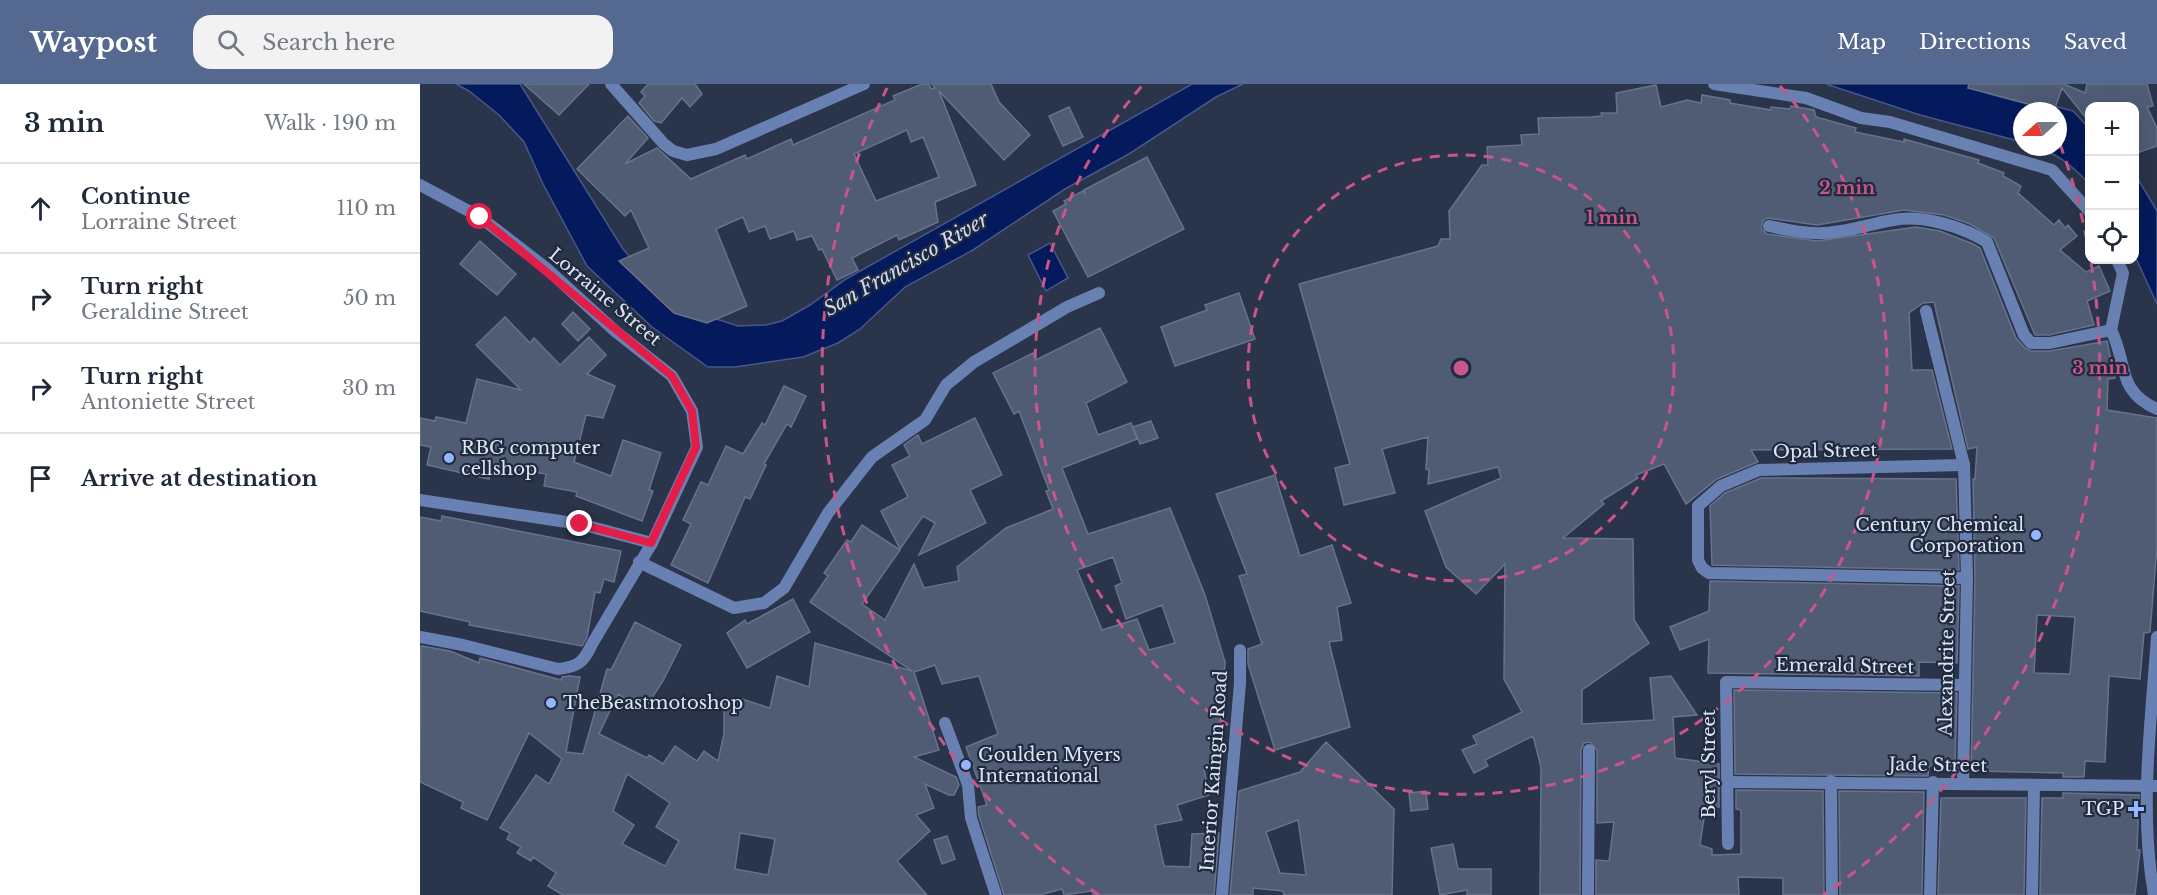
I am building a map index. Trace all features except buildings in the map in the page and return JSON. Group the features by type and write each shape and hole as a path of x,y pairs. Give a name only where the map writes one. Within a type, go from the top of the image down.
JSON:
{"street":[{"path":"611,84 664,144 673,151 687,155 716,149 864,84"},
{"path":"1714,84 1806,98 1861,118 1890,122 2052,170 2088,210"},
{"name":"Lorraine Street","path":"420,185 480,217 546,268 615,331 672,376 692,411 696,447 651,543"},
{"path":"1769,226 1802,233 1827,233 1903,219 1920,219 1955,228 1987,242 2024,335 2031,343 2050,344 2111,330"},
{"path":"2119,264 2123,273 2111,330 2127,384 2134,394 2157,409"},
{"path":"639,562 734,608 764,603 784,588 828,513 872,457 925,420 946,386 974,362 1067,307 1099,292"},
{"name":"Alexandrite Street","path":"1926,311 1964,465 1967,578 1963,784"},
{"name":"Opal Street","path":"1964,465 1759,470 1721,486 1698,506 1698,560 1702,568 1709,573 1967,578"},
{"path":"420,500 580,524 651,543 585,660 573,668 558,669 463,645 420,637"},
{"path":"2154,895 2148,850 2153,786 2157,637"},
{"name":"Interior Kaingin Road","path":"1222,895 1240,683 1240,650"},
{"name":"Emerald Street","path":"1726,682 1964,686"},
{"name":"Beryl Street","path":"1726,682 1728,844"},
{"path":"945,723 968,785 971,818 996,895"},
{"path":"1588,895 1589,750"},
{"path":"1831,781 1832,895"},
{"name":"Jade Street","path":"1727,782 1831,781 2034,786 2153,786"},
{"path":"1930,895 1933,782"},
{"path":"2032,895 2034,786"}],"water":[{"name":"San Francisco River","path":"456,84 520,84 623,249 664,295 698,313 738,326 766,325 782,321 810,305 846,279 1192,84 1243,84 1216,97 1129,154 1065,189 973,250 905,287 860,329 838,343 803,357 735,367 708,367 652,327 587,266 543,184 524,142 499,115 469,91"},
{"path":"1826,84 1969,84 2038,102 2013,102 2013,140 1920,115"},
{"path":"2067,109 2073,111 2085,124 2085,180 2057,156 2067,156"},
{"path":"2139,181 2157,211 2157,304 2139,264"},
{"path":"1050,243 1068,278 1046,291 1028,255"}],"place":[{"name":"RBG computer cellshop","path":"449,458"},
{"name":"Century Chemical Corporation","path":"2036,535"},
{"name":"TheBeastmotoshop","path":"551,703"},
{"name":"Goulden Myers International","path":"966,765"},
{"name":"TGP","path":"2136,809"}],"route":[{"path":"480,217 546,268 615,331 672,376 692,411 696,447 651,543 580,524"}]}
